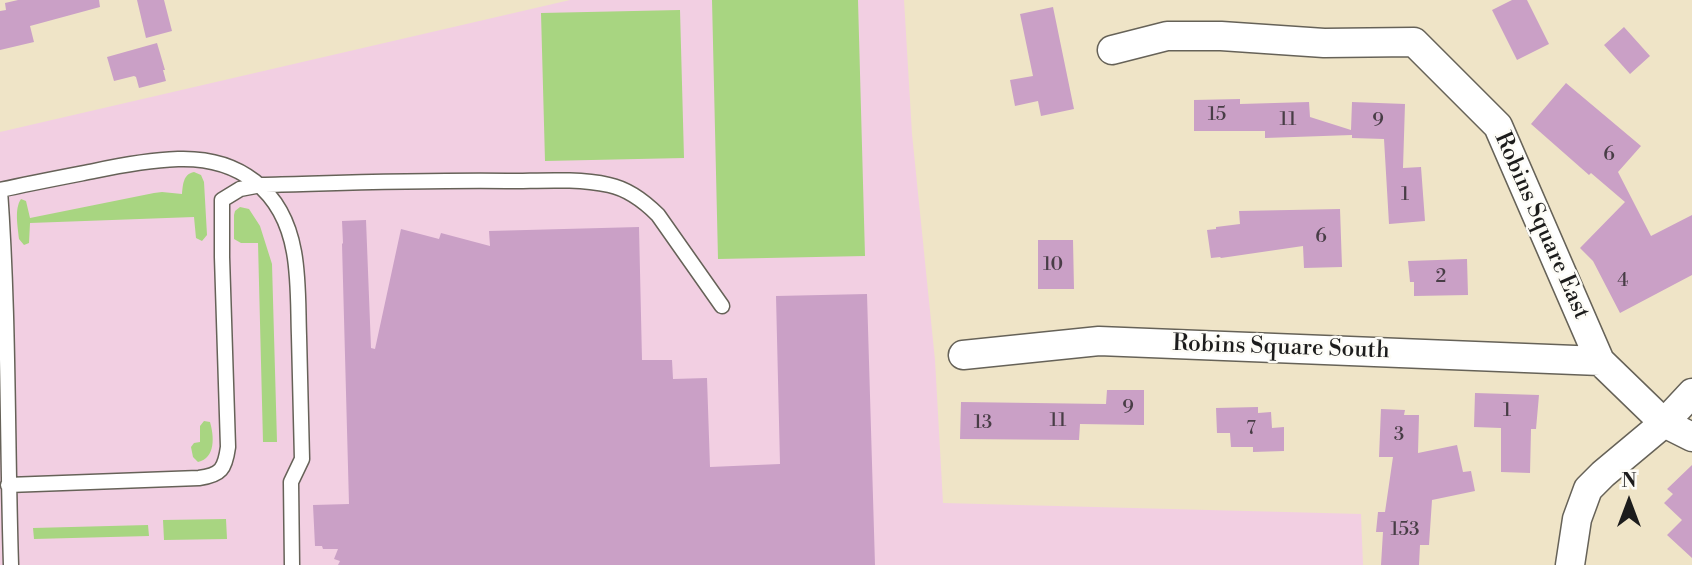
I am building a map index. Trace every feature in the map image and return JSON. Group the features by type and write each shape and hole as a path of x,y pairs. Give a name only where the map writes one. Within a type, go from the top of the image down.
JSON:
{"street":[{"name":"Robins Square East","path":"1112,50 1167,36 1221,36 1324,43 1414,42 1498,126 1601,361 1664,423 1692,437"},
{"name":"Robins Square South","path":"963,355 1099,341 1601,361"},
{"path":"1570,565 1577,519 1588,489 1602,474 1664,423 1692,393"}],"lane":[{"path":"11,565 6,272 0,190 145,161 180,159 211,160 239,170 261,185 276,203 286,222 294,251 298,281 302,459 291,482 292,565"},
{"path":"8,485 199,478 212,476 221,470 226,461 228,447 222,200 240,189 261,185 446,180 587,182 611,186 647,204 658,215 722,306"}],"shaded area":[{"path":"570,0 904,0 912,134 935,360 943,503 1361,514 1363,565 0,565 0,132"}],"green space":[{"path":"712,0 858,0 865,256 718,259"},
{"path":"680,10 684,158 545,161 541,13"},
{"path":"194,172 201,175 204,182 207,235 202,241 196,238 194,217 30,223 29,243 24,245 19,239 17,213 21,199 26,201 30,218 154,193 182,194 186,177"},
{"path":"240,207 249,209 260,226 272,264 277,442 263,442 258,243 241,243 234,239 234,215"},
{"path":"204,421 210,422 212,446 208,456 198,462 193,457 191,447 200,442 200,426"},
{"path":"226,519 227,539 164,540 163,520"},
{"path":"148,525 149,536 34,539 33,528"}],"building":[{"path":"18,0 99,0 100,7 30,26 34,42 0,50 0,11 6,10 5,3"},
{"path":"137,0 164,0 172,31 146,38"},
{"path":"1512,0 1527,0 1549,44 1517,60 1492,10"},
{"path":"1053,7 1074,109 1041,116 1038,101 1015,106 1010,80 1033,76 1020,14"},
{"path":"1624,27 1650,56 1630,74 1604,45"},
{"path":"157,43 166,81 139,88 134,76 114,81 107,57"},
{"path":"1566,83 1641,146 1618,172 1651,236 1692,215 1692,275 1620,313 1593,261 1580,248 1625,202 1591,173 1589,175 1531,124"},
{"path":"1240,99 1240,104 1309,102 1310,117 1351,130 1352,102 1405,104 1403,168 1421,167 1425,221 1389,224 1384,139 1352,138 1352,135 1265,138 1265,131 1194,131 1194,100"},
{"path":"1340,209 1342,267 1304,268 1303,246 1211,258 1207,230 1240,224 1239,211"},
{"path":"366,220 371,348 375,349 401,229 439,239 441,233 490,246 489,231 639,227 642,360 672,360 673,379 707,378 710,467 780,464 776,296 867,294 875,565 338,565 340,561 334,559 338,549 315,546 313,505 349,504 342,221"},
{"path":"1038,240 1073,240 1074,289 1038,289"},
{"path":"1467,259 1468,295 1414,296 1414,282 1410,282 1408,261"},
{"path":"1107,390 1144,390 1144,425 1080,424 1079,440 960,439 961,402 1106,404"},
{"path":"1475,393 1539,395 1536,429 1531,429 1530,473 1501,472 1501,428 1474,427"},
{"path":"1258,407 1258,413 1271,412 1272,428 1284,427 1284,451 1253,452 1253,447 1231,447 1230,433 1217,433 1216,408"},
{"path":"1381,409 1405,410 1404,415 1419,415 1418,453 1457,445 1463,472 1471,471 1475,491 1432,500 1429,545 1420,545 1419,565 1381,565 1383,532 1376,532 1378,512 1385,512 1393,457 1379,457"},
{"path":"1692,465 1692,558 1667,535 1682,520 1664,503 1673,494 1667,489"}]}
